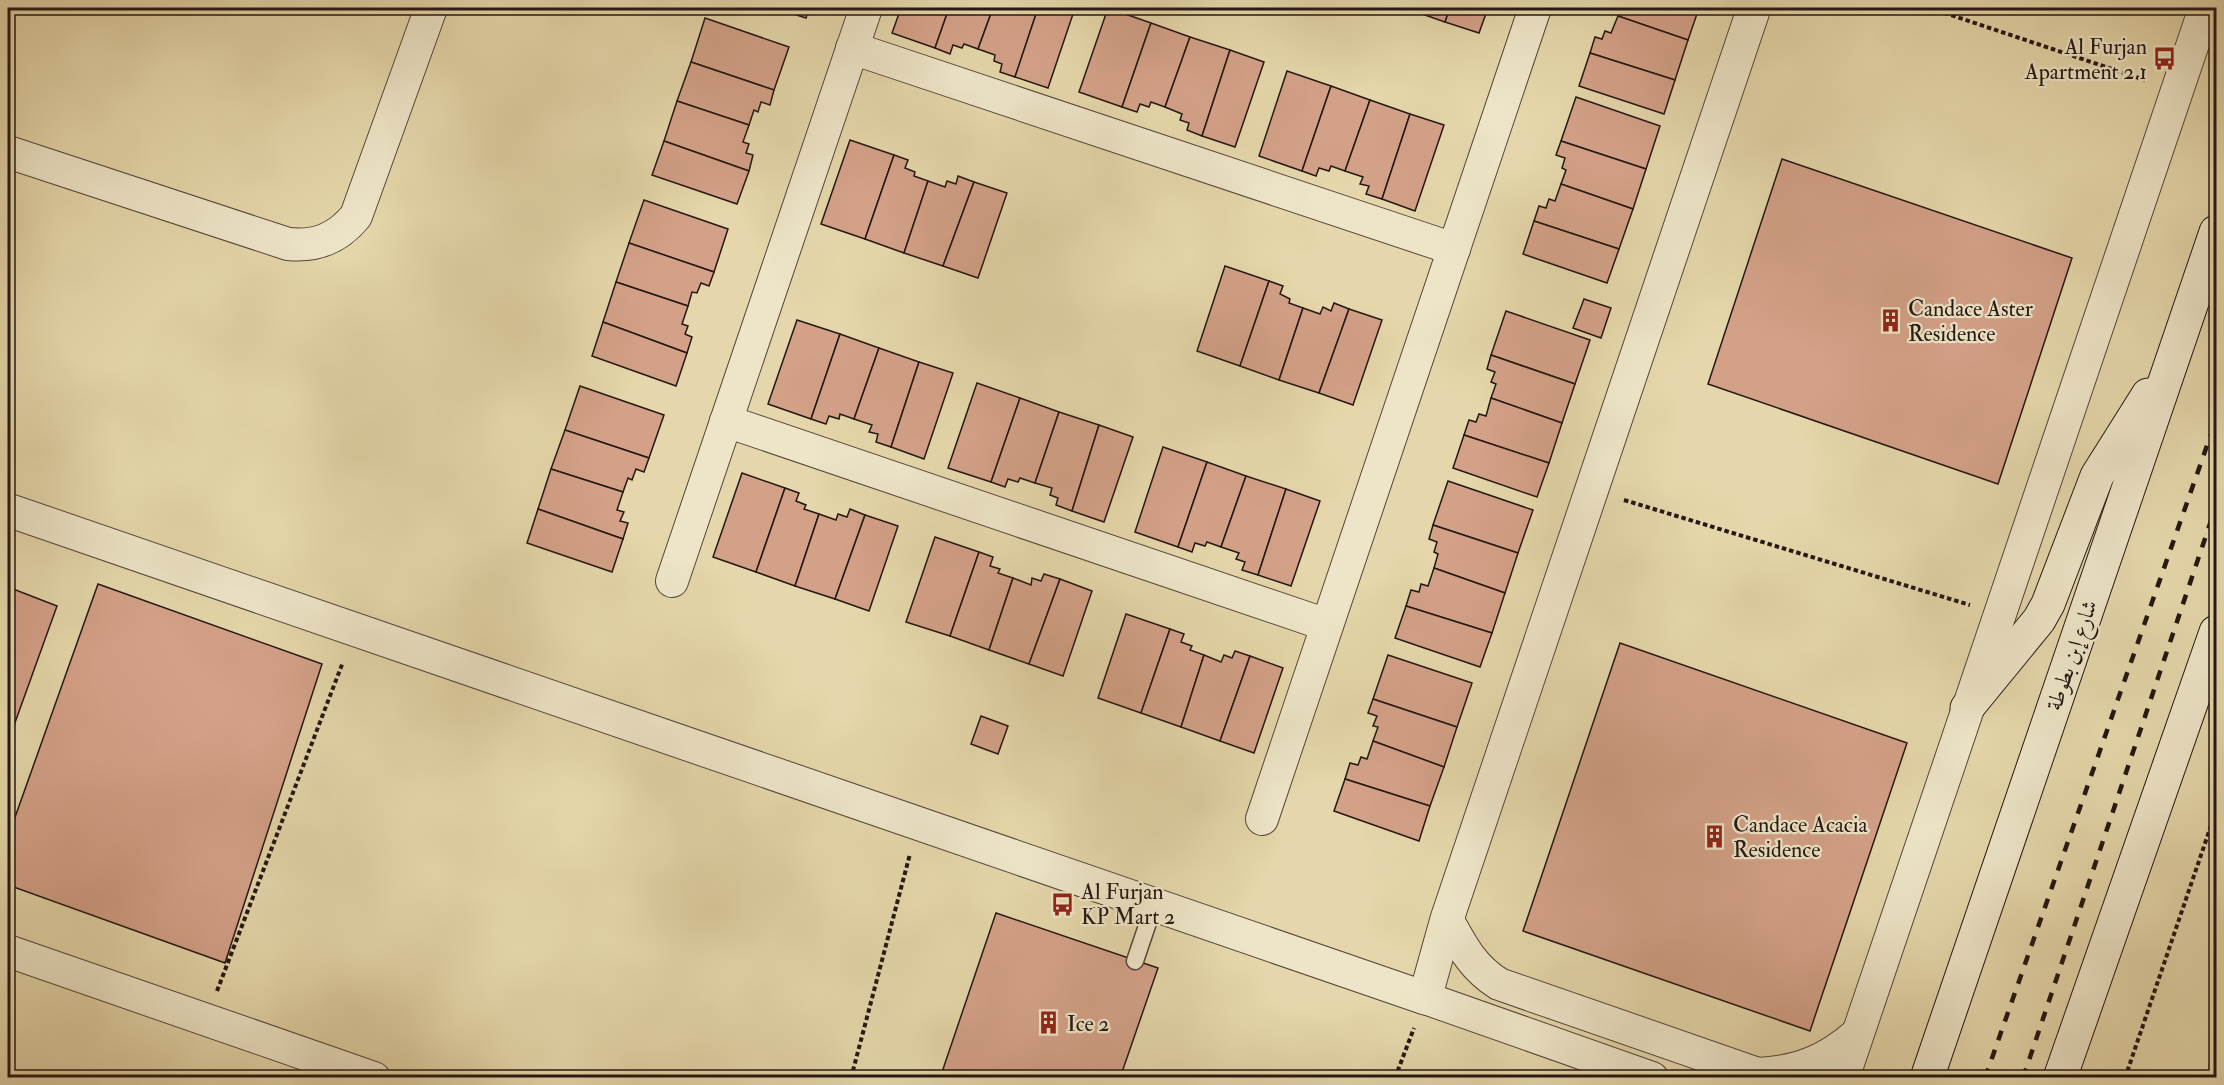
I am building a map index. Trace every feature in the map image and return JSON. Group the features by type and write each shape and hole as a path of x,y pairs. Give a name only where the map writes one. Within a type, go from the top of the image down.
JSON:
{"street":[{"path":"8,152 288,244 317,244 345,229 356,216 431,8"},
{"path":"672,581 866,8"},
{"path":"1262,819 1535,8"},
{"path":"1425,998 1447,920 1754,8"},
{"path":"1843,1077 2205,8"},
{"path":"852,48 1454,249"},
{"name":"شارع إبن بطوطة","path":"1927,1077 2217,232"},
{"path":"1967,708 2039,620 2048,604 2102,465 2174,356"},
{"path":"726,422 1327,625"},
{"path":"8,510 1425,998 1596,1068 1653,1077"},
{"path":"2060,1077 2217,632"},
{"path":"1447,920 1469,959 1482,973 1499,984 1758,1074 1785,1073 1812,1066 1836,1052 1857,1034"},
{"path":"8,951 374,1077"}],"lane":[{"path":"1135,961 1154,905"}],"path":[{"path":"1930,8 2177,91"},
{"path":"1592,490 1999,614"},
{"path":"206,1020 355,630"},
{"path":"2125,1077 2217,811"},
{"path":"850,1077 918,824"},
{"path":"1395,1077 1425,998"}],"building":[{"path":"775,8 809,8 806,18"},
{"path":"901,8 949,8 935,48 892,33"},
{"path":"949,8 993,8 978,49 964,44 962,48 953,45 950,54 935,48"},
{"path":"993,8 1038,8 1015,77 1000,72 1002,64 994,61 995,55 978,49"},
{"path":"1038,8 1075,8 1048,88 1015,77"},
{"path":"1108,8 1151,23 1122,107 1079,92"},
{"path":"1405,8 1450,8 1445,22"},
{"path":"1450,8 1488,8 1479,33 1445,22"},
{"path":"1620,8 1699,8 1688,40 1618,16"},
{"path":"1618,16 1688,40 1675,80 1590,53 1595,37 1602,39 1605,31 1611,33"},
{"path":"705,18 789,47 774,90 691,62"},
{"path":"1151,23 1190,37 1165,107 1151,102 1149,107 1140,104 1137,112 1122,107"},
{"path":"1190,37 1230,50 1202,136 1187,130 1189,123 1180,120 1182,114 1165,107"},
{"path":"1230,50 1264,62 1235,147 1202,136"},
{"path":"1590,53 1675,80 1664,114 1579,86"},
{"path":"691,62 774,90 770,105 761,102 758,112 754,110 749,125 677,101"},
{"path":"1287,71 1331,86 1302,171 1259,156"},
{"path":"1331,86 1370,100 1345,171 1331,166 1329,171 1319,168 1316,176 1302,171"},
{"path":"1576,97 1660,126 1646,169 1561,141"},
{"path":"1370,100 1410,114 1382,199 1366,194 1369,186 1360,184 1363,177 1345,171"},
{"path":"677,101 749,125 743,142 749,144 746,153 753,155 749,171 664,141"},
{"path":"1410,114 1444,125 1415,211 1382,199"},
{"path":"850,140 894,155 865,239 821,224"},
{"path":"664,141 749,171 737,204 652,175"},
{"path":"1561,141 1646,169 1633,209 1561,184 1566,170 1562,168 1565,158 1556,155"},
{"path":"894,155 908,160 905,168 915,172 914,176 928,181 904,253 865,239"},
{"name":"Candace Aster Residence","path":"1782,159 2072,258 1998,484 1708,384"},
{"path":"958,176 974,182 943,266 904,253 928,181 945,187 947,181 956,184"},
{"path":"974,182 1007,193 978,278 943,266"},
{"path":"1561,184 1633,209 1619,249 1534,221 1539,206 1546,208 1549,199 1555,201"},
{"path":"644,200 728,229 714,272 629,243"},
{"path":"1534,221 1619,249 1607,283 1523,254"},
{"path":"629,243 714,272 709,286 701,283 697,293 692,292 688,306 616,282"},
{"path":"1225,266 1269,281 1240,366 1197,351"},
{"path":"1269,281 1283,286 1280,294 1290,299 1289,303 1303,308 1279,380 1240,366"},
{"path":"616,282 688,306 682,324 688,326 685,334 692,337 687,353 603,322"},
{"path":"1584,299 1611,308 1601,338 1573,328"},
{"path":"1334,303 1349,309 1319,393 1279,380 1303,308 1320,314 1323,307 1331,311"},
{"path":"1349,309 1382,320 1353,405 1319,393"},
{"path":"1506,311 1590,340 1575,384 1491,355"},
{"path":"797,320 840,334 811,419 768,404"},
{"path":"603,322 687,353 676,386 592,356"},
{"path":"840,334 879,348 854,419 840,414 839,419 829,416 826,424 811,419"},
{"path":"879,348 919,362 891,447 876,442 878,434 869,432 872,425 854,419"},
{"path":"1491,355 1575,384 1562,423 1491,398 1496,384 1491,382 1495,372 1487,369"},
{"path":"919,362 953,373 924,459 891,447"},
{"path":"977,383 1020,398 991,482 948,468"},
{"path":"580,386 664,415 649,458 565,430"},
{"path":"1020,398 1059,412 1035,483 1020,478 1018,482 1008,479 1005,487 991,482"},
{"path":"1491,398 1562,423 1549,463 1464,435 1469,420 1476,422 1479,414 1486,416"},
{"path":"1059,412 1099,425 1072,511 1056,505 1058,498 1050,495 1052,488 1035,483"},
{"path":"1099,425 1133,437 1104,522 1072,511"},
{"path":"565,430 649,458 644,472 636,469 632,480 628,478 623,492 551,469"},
{"path":"1464,435 1549,463 1537,497 1453,468"},
{"path":"1163,447 1207,462 1178,547 1135,532"},
{"path":"1207,462 1246,476 1221,547 1207,542 1205,546 1195,543 1192,552 1178,547"},
{"path":"551,469 623,492 617,510 624,512 620,521 628,523 623,539 538,509"},
{"path":"742,473 785,488 756,572 713,557"},
{"path":"1246,476 1286,489 1258,575 1242,570 1245,562 1236,559 1239,553 1221,547"},
{"path":"1448,481 1533,510 1518,553 1433,525"},
{"path":"785,488 799,493 796,501 806,505 804,509 819,514 795,586 756,572"},
{"path":"1286,489 1320,501 1291,586 1258,575"},
{"path":"538,509 623,539 612,572 527,543"},
{"path":"850,509 865,515 835,599 795,586 819,514 836,520 838,514 847,517"},
{"path":"865,515 898,526 869,611 835,599"},
{"path":"1433,525 1518,553 1505,593 1434,568 1438,554 1434,552 1437,542 1429,539"},
{"path":"935,537 979,552 950,636 906,622"},
{"path":"979,552 993,557 990,566 1000,569 998,573 1013,578 989,650 950,636"},
{"path":"1434,568 1505,593 1492,633 1406,606 1411,590 1419,592 1421,584 1428,586"},
{"path":"1044,574 1060,579 1029,664 989,650 1013,578 1031,585 1032,578 1041,581"},
{"path":"1060,579 1092,591 1063,676 1029,664"},
{"path":"98,584 322,664 225,963 8,885 8,837"},
{"path":"8,587 57,606 8,742"},
{"path":"1406,606 1492,633 1480,667 1395,638"},
{"path":"1126,614 1170,629 1141,713 1098,698"},
{"path":"1170,629 1184,634 1181,642 1192,646 1190,650 1204,655 1181,727 1141,713"},
{"name":"Candace Acacia Residence","path":"1620,643 1907,743 1810,1031 1523,931"},
{"path":"1235,651 1250,656 1220,741 1181,727 1204,655 1221,662 1224,655 1232,658"},
{"path":"1388,655 1472,683 1457,727 1373,699"},
{"path":"1250,656 1283,668 1254,753 1220,741"},
{"path":"1373,699 1457,727 1444,767 1373,741 1378,727 1373,726 1377,716 1368,713"},
{"path":"981,716 1008,726 998,754 971,744"},
{"path":"1373,741 1444,767 1430,806 1345,779 1350,763 1358,765 1361,757 1367,759"},
{"path":"1345,779 1430,806 1419,841 1334,811"},
{"name":"Ice 2","path":"996,913 1158,968 1120,1078 940,1078"}],"railway":[{"path":"1985,1078 2216,420"},
{"path":"2023,1078 2216,506"}],"place":[{"name":"Al Furjan Apartment 2 1","path":"2165,59"},
{"name":"Candace Aster Residence","path":"1890,321"},
{"name":"Candace Acacia Residence","path":"1715,837"},
{"name":"Al Furjan KP Mart 2","path":"1063,904"},
{"name":"Ice 2","path":"1049,1023"}]}
